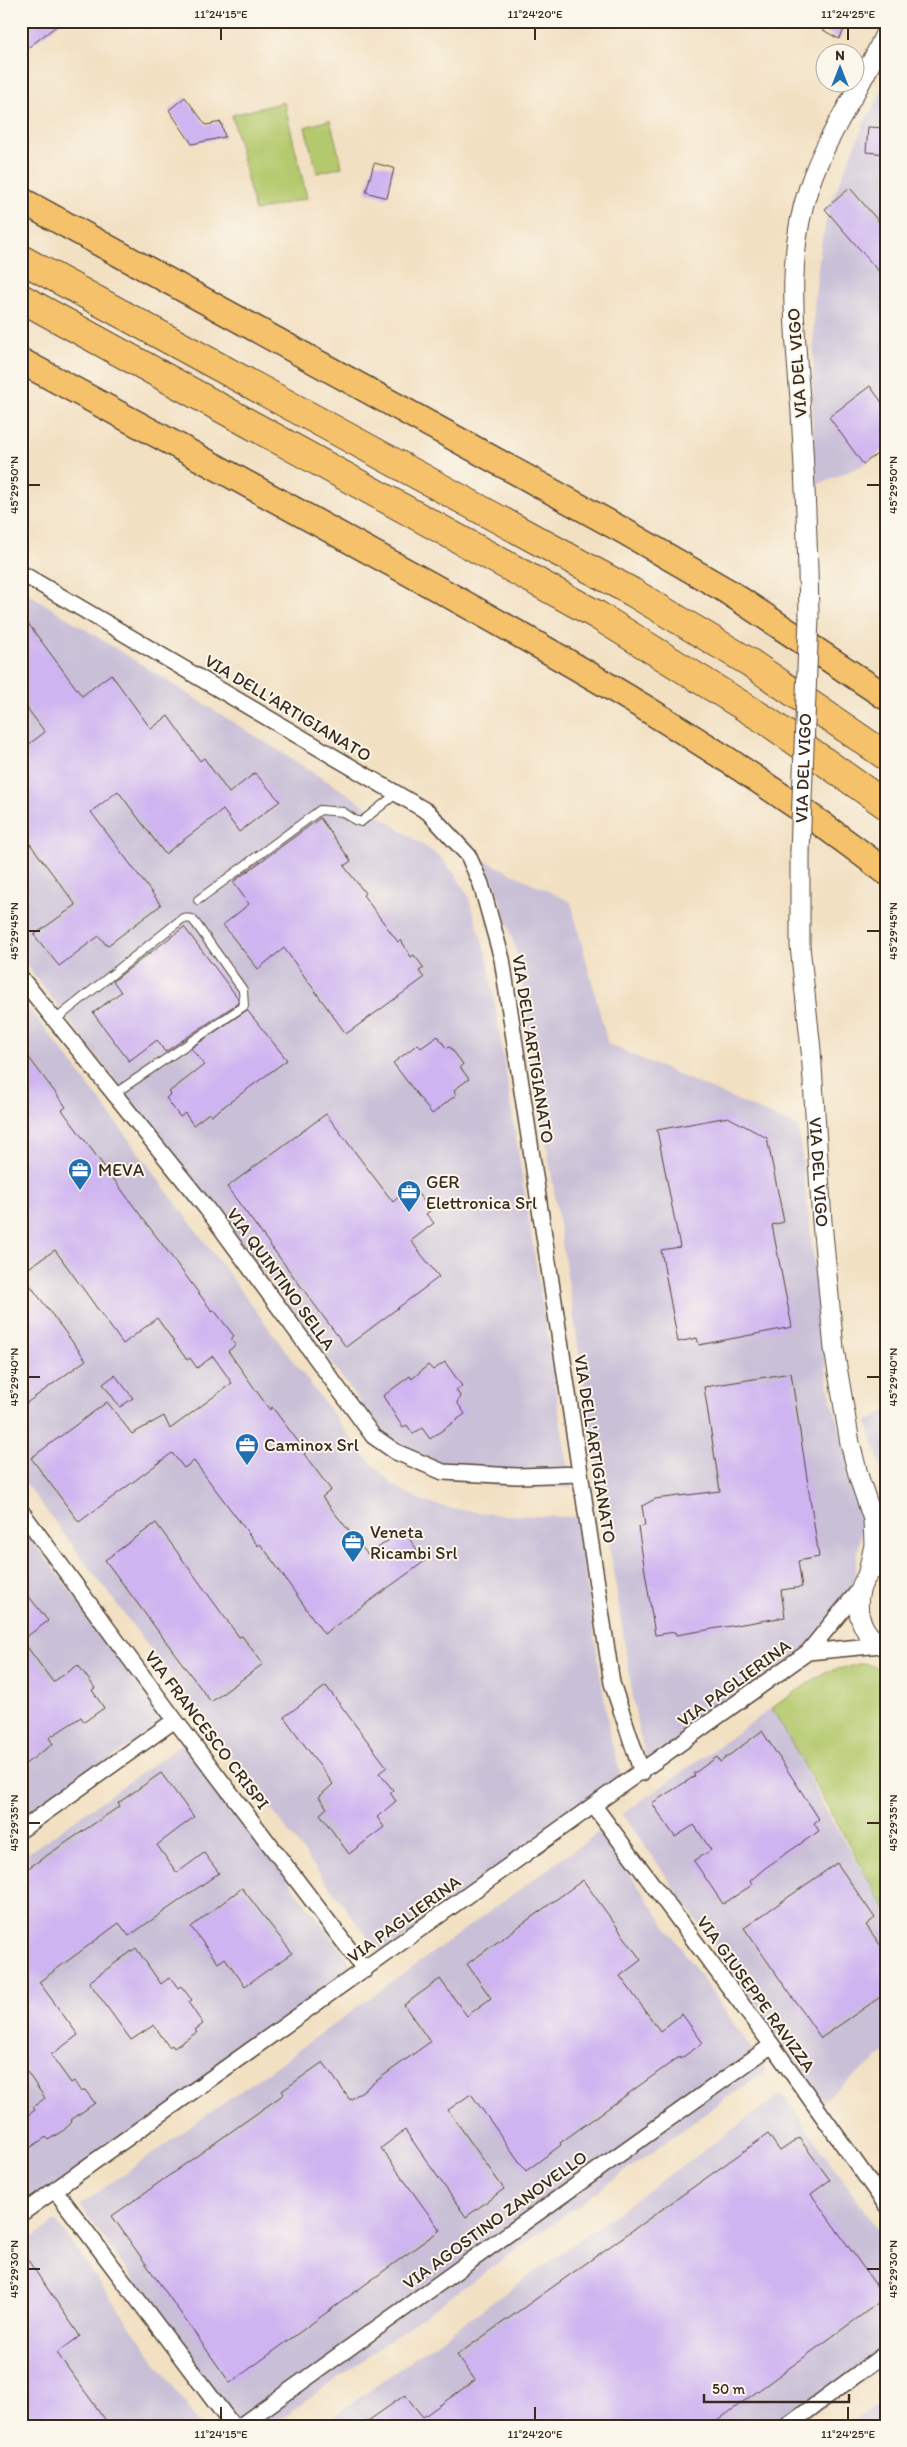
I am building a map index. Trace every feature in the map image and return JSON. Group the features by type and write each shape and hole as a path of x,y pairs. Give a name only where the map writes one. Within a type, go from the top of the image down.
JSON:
{"highway":[{"path":"21,200 630,534 727,591 886,697"},
{"path":"21,259 632,592 749,662 886,756"},
{"path":"21,298 597,615 768,721 886,804"},
{"path":"21,361 561,657 767,784 886,872"}],"street":[{"name":"VIA DEL VIGO","path":"883,1646 869,1636 861,1623 857,1607 879,1525 859,1478 850,1443 834,1349 822,1222 811,1050 800,946 800,852 809,617 808,536 793,293 800,222 809,187 829,140 886,31"},
{"name":"VIA DELL'ARTIGIANATO","path":"21,573 428,812 468,855 481,884 502,960 612,1683 642,1772"},
{"name":"VIA QUINTINO SELLA","path":"21,978 207,1209 373,1436 396,1452 443,1472 518,1476 580,1474"},
{"name":"VIA FRANCESCO CRISPI","path":"21,1511 175,1720 366,1970"},
{"path":"863,1583 879,1564 886,1561"},
{"name":"VIA PAGLIERINA","path":"21,2214 366,1970 808,1652 863,1583"},
{"name":"VIA PAGLIERINA","path":"808,1652 883,1646"},
{"path":"21,1830 175,1720"},
{"name":"VIA GIUSEPPE RAVIZZA","path":"594,1806 772,2045 886,2205"},
{"name":"VIA AGOSTINO ZANOVELLO","path":"240,2426 772,2045"},
{"path":"54,2190 233,2426"},
{"path":"786,2426 886,2353"}],"lane":[{"path":"198,900 320,810 343,812 361,822 396,794"},
{"path":"54,1020 183,918 192,919 243,990 244,1006 114,1094"}],"shaded area":[{"path":"886,83 886,448 863,465 812,487 814,305 820,250 828,213 825,209 830,205 864,124"},
{"path":"21,589 351,796 440,857 457,877 468,895 488,960 571,1488 502,1486 459,1481 435,1475 412,1463 382,1432 278,1291 21,958"},
{"path":"480,858 571,902 608,1044 798,1127 829,1389 863,1515 853,1589 801,1653 647,1761 638,1729 517,954 495,883"},
{"path":"21,998 69,1059 360,1451 393,1485 424,1502 454,1509 499,1515 576,1517 610,1736 622,1779 381,1955 21,1477"},
{"path":"886,1411 886,1484 867,1422"},
{"path":"21,1525 167,1719 21,1822"},
{"path":"772,1708 790,1738 823,1806 886,1909 886,2052 822,2101 623,1814"},
{"path":"185,1742 357,1972 21,2211 21,1858"},
{"path":"600,1831 766,2070 271,2426 237,2426 80,2205 290,2056"},
{"path":"782,2094 886,2241 886,2364 795,2426 320,2426"},
{"path":"56,2221 201,2426 21,2426 21,2246"},
{"path":"886,2399 886,2426 846,2426"}],"green space":[{"path":"284,102 307,198 255,211 232,115"},
{"path":"330,120 342,167 317,173 305,127"},
{"path":"864,1663 886,1671 886,1910 772,1708 825,1672"}],"building":[{"path":"21,21 63,21 21,53"},
{"path":"807,21 849,21 839,39"},
{"path":"185,97 206,125 221,122 225,137 192,144 169,110"},
{"path":"868,127 886,128 886,154 866,152"},
{"path":"374,163 394,168 387,198 366,192"},
{"path":"850,188 886,230 886,280 825,209"},
{"path":"870,386 886,408 886,448 863,464 829,417"},
{"path":"21,614 82,696 111,674 151,729 168,716 200,761 204,758 229,793 255,773 280,801 239,832 223,810 165,854 118,791 91,812 161,905 107,946 99,936 59,966 34,935 76,905 21,832 21,750 45,732 21,700"},
{"path":"320,818 351,861 344,866 365,893 363,895 398,942 401,940 411,957 414,955 424,968 419,971 424,978 346,1034 284,948 258,969 223,925 249,904 233,882"},
{"path":"184,927 238,998 238,1003 165,1052 157,1040 129,1061 93,1013 121,992 113,981"},
{"path":"247,1010 287,1060 211,1116 209,1113 193,1125 185,1113 180,1117 166,1098 171,1094 169,1092 204,1065 191,1048"},
{"path":"438,1036 446,1048 450,1047 463,1064 460,1067 469,1079 454,1090 456,1095 432,1114 393,1063 418,1044 421,1048"},
{"path":"21,1047 66,1107 62,1110 212,1311 214,1310 234,1336 231,1339 236,1345 228,1351 270,1410 272,1407 306,1452 304,1454 331,1490 322,1497 368,1555 403,1530 425,1561 324,1634 265,1550 260,1544 258,1546 194,1461 184,1468 172,1453 79,1522 31,1458 107,1402 132,1434 164,1416 170,1429 232,1383 213,1356 197,1368 190,1358 187,1360 157,1318 123,1344 55,1250 21,1273"},
{"path":"326,1114 393,1202 412,1186 431,1210 426,1214 434,1223 411,1241 439,1277 346,1347 227,1187"},
{"path":"728,1117 767,1138 784,1222 772,1225 792,1327 699,1345 697,1338 678,1342 661,1250 680,1247 657,1130"},
{"path":"21,1273 86,1360 21,1407"},
{"path":"445,1362 462,1386 456,1390 461,1397 457,1402 465,1414 430,1439 422,1428 413,1434 407,1425 403,1428 383,1396 410,1376 412,1379 428,1365 433,1370"},
{"path":"791,1373 819,1557 798,1561 802,1587 781,1590 785,1617 676,1635 675,1632 655,1635 638,1527 645,1526 642,1506 655,1499 720,1491 704,1387"},
{"path":"115,1375 133,1398 120,1407 103,1384"},
{"path":"156,1523 239,1637 242,1636 263,1664 211,1702 105,1560"},
{"path":"21,1586 48,1621 22,1640 53,1682 78,1665 95,1688 92,1690 104,1708 84,1722 81,1717 49,1738 53,1744 21,1767"},
{"path":"326,1686 387,1767 379,1773 393,1790 390,1793 396,1801 377,1817 384,1827 349,1854 320,1814 327,1808 319,1797 333,1784 284,1717"},
{"path":"762,1731 819,1819 814,1823 819,1831 765,1868 750,1881 752,1885 723,1904 694,1861 711,1850 694,1825 675,1837 652,1803 695,1776 693,1774 717,1757 720,1762"},
{"path":"161,1773 194,1817 157,1845 177,1873 204,1853 219,1873 129,1936 119,1923 39,1982 78,2035 51,2055 71,2083 74,2081 81,2092 85,2090 95,2103 71,2120 72,2122 64,2130 48,2140 46,2137 21,2154 21,2120 35,2110 33,2107 45,2098 27,2072 21,2076 21,1873 120,1806 118,1803"},
{"path":"837,1863 875,1918 866,1925 886,1953 886,1993 821,2038 744,1928"},
{"path":"583,1880 641,1960 620,1976 660,2031 682,2014 703,2043 680,2059 679,2057 560,2143 561,2145 526,2171 471,2094 448,2110 504,2189 466,2217 405,2130 381,2148 440,2230 230,2383 112,2216 284,2094 282,2091 323,2062 350,2100 430,2042 404,2005 440,1979 467,2016 491,1998 467,1964"},
{"path":"242,1888 292,1953 245,1986 225,1958 218,1963 191,1927"},
{"path":"136,1948 161,1984 170,1977 178,1988 181,1986 192,2000 188,2002 203,2024 195,2030 197,2032 174,2048 172,2045 169,2047 154,2025 131,2040 89,1982"},
{"path":"768,2134 780,2151 799,2138 830,2180 811,2194 885,2298 710,2426 361,2426 405,2395 423,2417 475,2380 457,2355"},
{"path":"21,2250 80,2336 57,2353 110,2426 26,2426 21,2419"}],"place":[{"name":"MEVA","path":"80,1191"},
{"name":"GER Elettronica Srl","path":"409,1213"},
{"name":"Caminox Srl","path":"247,1466"},
{"name":"Veneta Ricambi Srl","path":"353,1563"}]}
